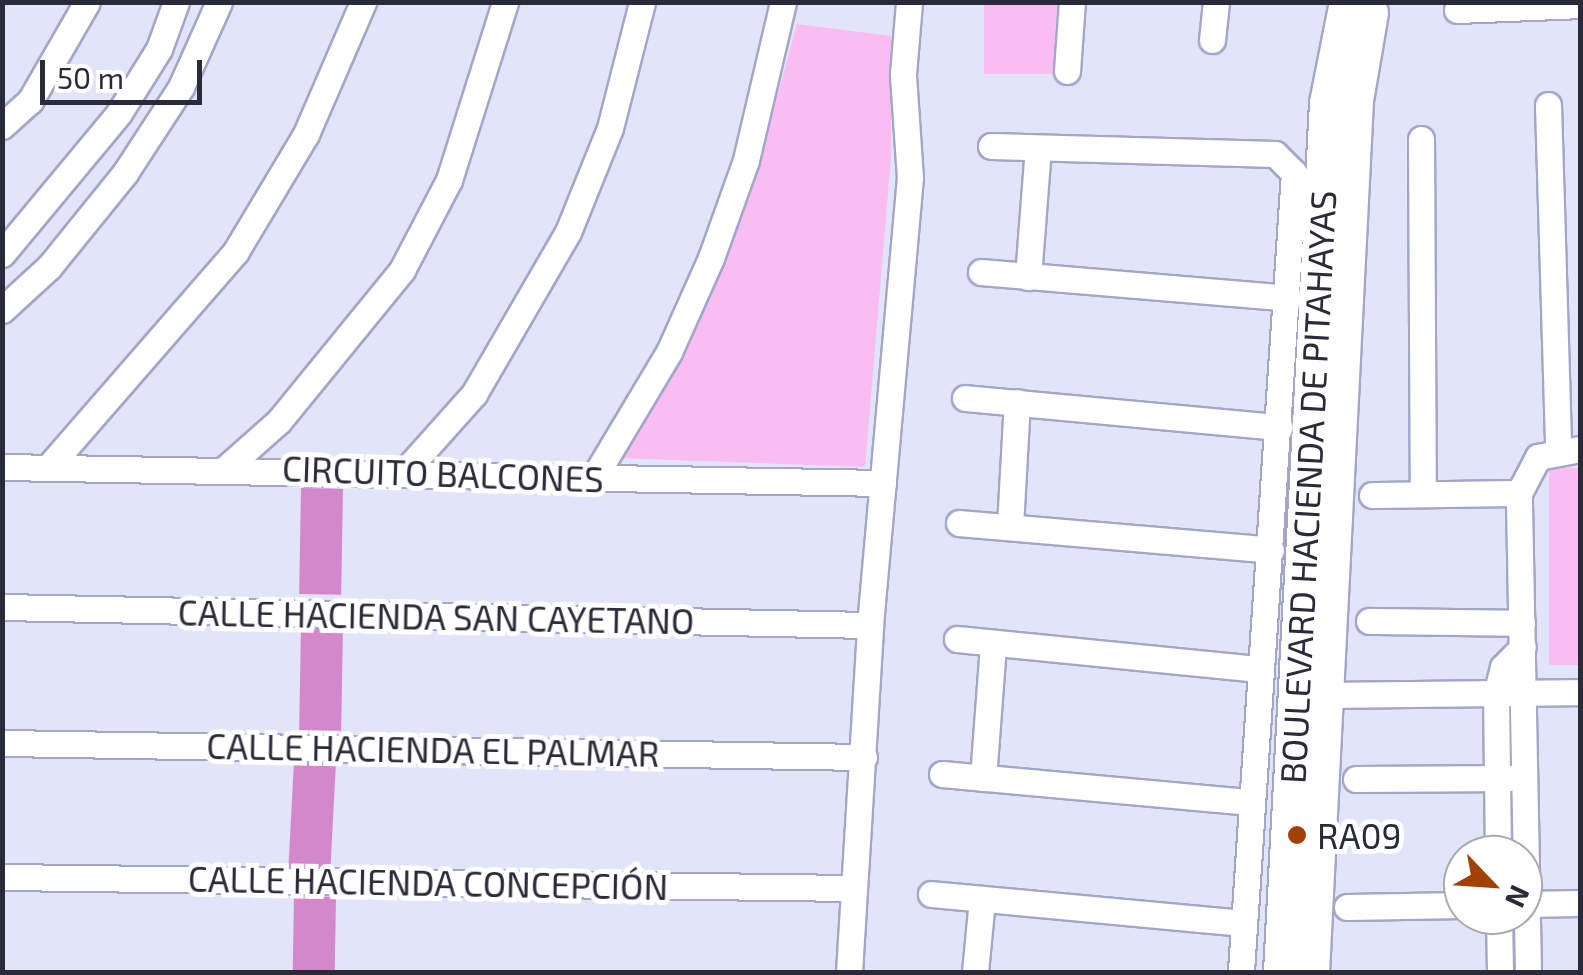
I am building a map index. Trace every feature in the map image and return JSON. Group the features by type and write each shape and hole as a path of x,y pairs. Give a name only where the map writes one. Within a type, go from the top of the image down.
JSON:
{"street":[{"path":"2,126 30,101 87,2"},
{"path":"2,254 120,113 159,49 176,2"},
{"path":"2,310 50,267 125,172 182,87 219,2"},
{"path":"52,464 236,251 306,134 364,2"},
{"path":"227,467 280,421 402,270 449,180 505,2"},
{"path":"406,470 474,394 568,232 610,128 642,2"},
{"path":"593,479 669,352 711,258 746,160 783,2"},
{"path":"849,972 870,625 910,178 902,74 909,2"},
{"path":"1067,71 1072,2"},
{"path":"1212,40 1216,2"},
{"name":"BOULEVARD HACIENDA DE PITAHAYAS","path":"1311,972 1310,695 1328,103 1367,5"},
{"path":"1458,10 1580,5"},
{"path":"1526,835 1519,494 1559,452 1548,104"},
{"path":"1421,139 1423,494"},
{"path":"991,146 1275,154 1287,160 1294,173 1289,298 1241,972"},
{"path":"1028,277 1038,148"},
{"path":"981,272 1289,298"},
{"path":"965,398 1280,427"},
{"path":"1010,526 1017,402"},
{"name":"CIRCUITO BALCONES","path":"2,467 52,464 406,470 593,479 883,483"},
{"path":"1372,495 1519,494"},
{"path":"959,523 1271,550"},
{"name":"CALLE HACIENDA SAN CAYETANO","path":"2,607 870,625"},
{"path":"1369,621 1522,635"},
{"path":"1497,835 1496,695 1503,667 1522,635"},
{"path":"958,640 1259,681 1310,695 1580,692"},
{"path":"983,778 993,645"},
{"name":"BOULEVARD HACIENDA DE PITAHAYAS","path":"1281,972 1310,695"},
{"name":"CALLE HACIENDA EL PALMAR","path":"2,744 864,757"},
{"path":"942,774 1251,802"},
{"path":"1356,780 1526,778"},
{"name":"CALLE HACIENDA CONCEPCIÓN","path":"2,877 853,888"},
{"path":"931,894 1242,923"},
{"path":"975,972 982,899"},
{"path":"1543,903 1580,903"},
{"path":"1347,907 1443,905"},
{"path":"1499,935 1500,972"},
{"path":"1526,935 1528,972"}],"shaded area":[{"path":"984,3 1063,3 1063,74 984,74"},
{"path":"797,24 891,36 891,158 865,467 617,458 706,306 749,198"},
{"path":"1549,468 1580,468 1580,665 1549,665"},
{"path":"301,488 343,489 341,595 299,594"},
{"path":"301,625 343,626 341,731 299,730"},
{"path":"294,761 336,763 330,869 288,867"},
{"path":"294,896 336,897 335,972 293,972"}],"place":[{"name":"RA09","path":"1297,835"}]}
